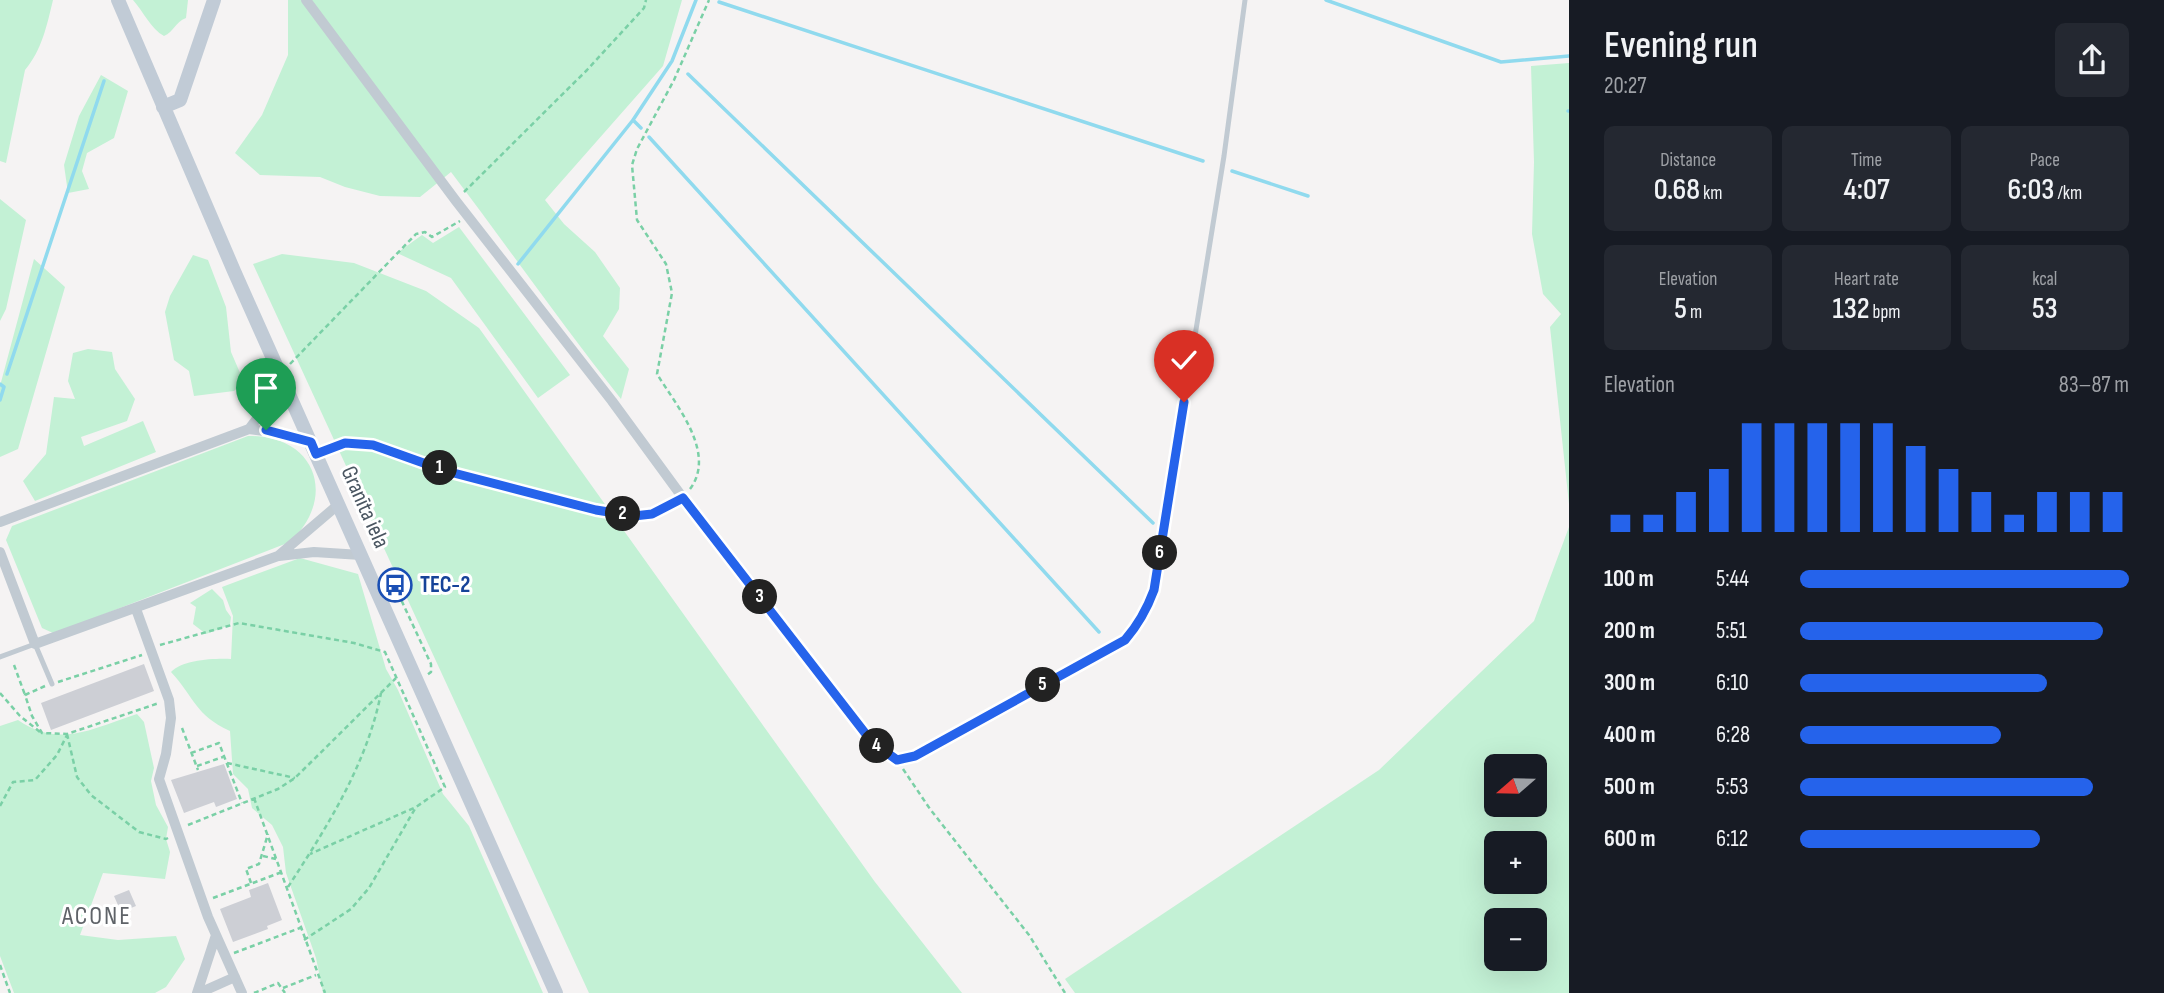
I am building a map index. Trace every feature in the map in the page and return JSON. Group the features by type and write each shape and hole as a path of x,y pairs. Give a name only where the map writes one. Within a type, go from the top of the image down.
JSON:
{"main road":[{"name":"Granīta iela","path":"118,0 313,448 556,993"},
{"path":"163,107 180,100 214,0"}],"street":[{"path":"306,0 456,201 604,390 683,498"},
{"path":"249,429 269,403 280,373"},
{"path":"0,522 249,429 279,433 313,448"},
{"path":"278,556 339,504"},
{"path":"0,552 35,644 136,610 278,556 314,552 361,555"},
{"path":"136,610 169,700 171,718 159,779 202,902 242,993"},
{"path":"198,993 215,935"},
{"path":"198,993 235,977"}],"lane":[{"path":"683,498 872,742 897,760 915,756 1125,640 1149,603 1224,156 1245,0"},
{"path":"0,657 35,644 52,684"}],"path":[{"path":"456,201 587,70 644,8 646,0"},
{"path":"313,448 345,443 373,445 446,471 596,510 634,516 652,514 683,498 695,481 699,460 691,430 657,373 672,293 666,264 637,220 632,165 637,149 674,80 709,0"},
{"path":"280,373 416,234 425,232 432,237 468,216"},
{"path":"398,593 431,664 431,672 426,676"},
{"path":"25,695 151,650 239,623 381,648 445,787 416,807 310,854"},
{"path":"14,665 32,716 42,733"},
{"path":"67,734 77,777 91,795 139,832 166,839 176,829 278,789 295,778 396,678"},
{"path":"0,693 20,716 42,733 67,734 169,700"},
{"path":"288,887 310,854 357,770 376,721 381,693"},
{"path":"171,718 181,725 197,768 224,757"},
{"path":"0,806 13,782 35,780 57,755 67,734"},
{"path":"191,752 219,743 242,803"},
{"path":"897,760 930,809 1029,935 1065,993"},
{"path":"227,763 295,778"},
{"path":"254,798 324,993"},
{"path":"304,940 351,909 369,888 416,807"},
{"path":"251,883 246,869 259,864 268,834"},
{"path":"263,856 278,859"},
{"path":"202,902 282,872"},
{"path":"226,956 300,928"},
{"path":"0,965 10,993"},
{"path":"283,988 317,974"},
{"path":"254,993 278,983 285,993"}],"green space":[{"path":"0,0 53,0 40,46 25,70 6,163 0,161"},
{"path":"133,0 188,0 186,18 164,36"},
{"path":"288,0 682,0 663,66 545,200 564,224 595,252 620,288 619,309 603,336 629,369 621,399 451,172 420,197 380,196 320,177 260,175 235,153 262,115 288,55"},
{"path":"1569,63 1569,504 1550,327 1561,314 1543,294 1532,234 1534,162 1531,66"},
{"path":"101,75 128,91 114,138 87,153 82,171 89,189 68,193 64,165 79,116"},
{"path":"0,199 26,220 6,309 0,321"},
{"path":"459,227 570,375 538,398 451,278 397,253 422,235 433,243"},
{"path":"282,254 354,263 426,291 479,328 875,882 962,993 589,993 253,264"},
{"path":"193,255 208,260 226,307 231,352 244,382 234,391 194,396 189,371 174,360 165,312 170,296"},
{"path":"34,259 65,287 18,449 0,457 0,386"},
{"path":"88,349 112,352 115,369 135,399 127,421 81,437 84,446 143,421 156,452 35,501 23,481 46,454 54,397 75,399 68,381 73,353"},
{"path":"248,436 271,438 290,446 304,457 313,472 316,488 313,506 305,524 290,542 66,629 53,633 42,628 6,540 12,526"},
{"path":"1569,527 1569,993 1075,993 1065,979 1379,770 1534,621"},
{"path":"300,558 358,574 386,669 398,690 443,794 469,826 543,993 323,993 316,958 286,873 283,847 272,825 252,808 248,789 233,774 230,731 202,712 171,672 190,662 231,659 233,616 222,587"},
{"path":"212,589 223,600 231,617 230,625 206,634 193,624 196,607 190,603"},
{"path":"137,714 144,722 154,768 151,781 156,805 168,827 166,839 170,852 165,879 103,873 80,935 118,940 176,936 185,959 166,987 155,993 14,993 0,956 0,726 18,720 33,729 63,735 91,730"}],"building":[{"path":"144,664 154,691 51,730 41,703"},
{"path":"224,764 237,799 216,807 214,802 184,813 171,780"},
{"path":"268,883 282,920 267,926 268,929 233,942 220,909 251,897 249,890"},
{"path":"129,890 136,906 121,912 114,896"}],"waterway":[{"path":"518,264 633,120 672,61 696,0"},
{"path":"1326,0 1501,62 1569,56"},
{"path":"719,2 1203,161"},
{"path":"688,74 1153,523"},
{"path":"7,374 104,81"},
{"path":"633,120 641,128"},
{"path":"649,137 1099,632"},
{"path":"1232,171 1308,196"},
{"path":"0,384 4,387 0,400"}],"place":[{"name":"TEC-2","path":"395,585"}],"district":[{"name":"ACONE","path":"97,916"}],"route":[{"path":"266,430 311,442 316,454 345,443 373,445 446,471 596,510 634,516 652,514 669,508 683,498 872,742 897,760 915,756 1125,640 1131,633 1144,615 1154,590 1184,402"}]}
